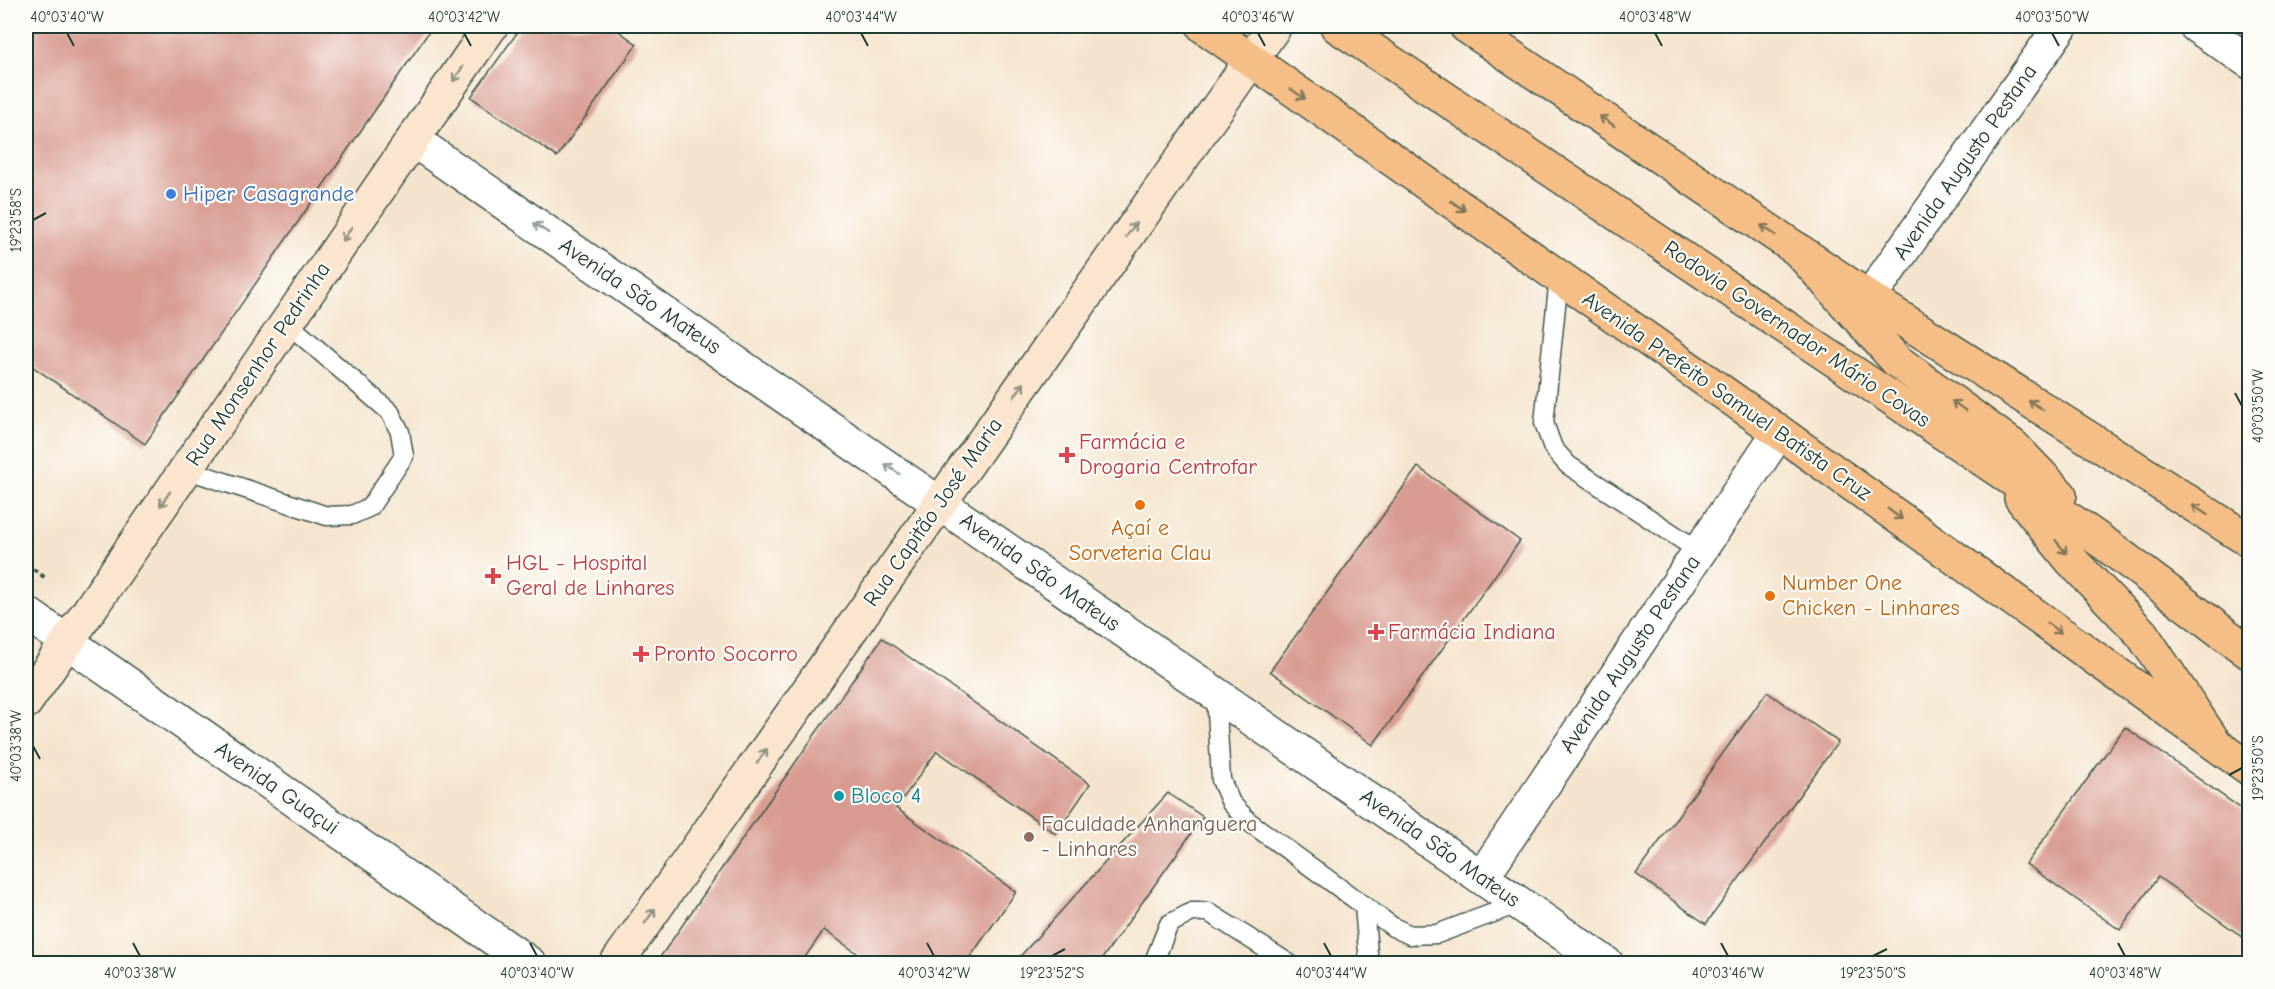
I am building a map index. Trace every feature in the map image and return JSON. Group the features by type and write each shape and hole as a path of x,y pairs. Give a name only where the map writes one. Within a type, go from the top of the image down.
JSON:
{"main road":[{"name":"Rua Monsenhor Pedrinha","path":"26,702 491,26"},
{"name":"Avenida Prefeito Samuel Batista Cruz","path":"1203,26 1779,432 2250,769"},
{"name":"Rua Capitão José Maria","path":"616,963 1275,26"},
{"name":"Rodovia Governador Mário Covas","path":"1337,26 1997,469 2108,546 2250,653"},
{"path":"1466,26 1869,298 2250,541"},
{"path":"1797,249 1897,361 2013,446 2108,546"},
{"path":"1997,469 2070,559 2142,634 2214,742"}],"street":[{"name":"Avenida Augusto Pestana","path":"1869,298 2061,26"},
{"path":"2196,26 2250,62"},
{"name":"Avenida São Mateus","path":"413,140 1607,963"},
{"name":"Avenida Augusto Pestana","path":"1482,877 1779,432"},
{"name":"Avenida Guaçui","path":"26,613 530,963"}],"lane":[{"path":"1559,277 1544,423 1553,448 1568,465 1699,551"},
{"path":"185,470 327,516 352,515 370,507 404,456 400,432 390,412 286,322"},
{"path":"1216,694 1221,780 1231,803 1248,821 1393,927 1410,935 1437,934 1520,903"},
{"path":"1364,906 1369,963"},
{"path":"1153,963 1169,924 1192,912 1208,912 1290,963"}],"building":[{"name":"Hiper Casagrande","path":"26,26 433,26 145,444 26,362"},
{"path":"522,26 611,26 637,44 557,157 471,97"},
{"name":"Farmácia Indiana","path":"1418,467 1520,541 1373,745 1270,671"},
{"name":"Bloco 4","path":"882,638 1090,784 1056,834 937,751 896,808 1016,892 966,963 871,963 824,930 801,963 656,963"},
{"path":"1767,692 1838,742 1706,924 1636,874"},
{"path":"2125,727 2250,815 2250,942 2158,877 2120,930 2026,864"},
{"path":"1168,793 1203,817 1099,963 1014,963"}],"place":[{"name":"Hiper Casagrande","path":"171,194"},
{"name":"Farmácia e Drogaria Centrofar","path":"1067,455"},
{"name":"Açaí e Sorveteria Clau","path":"1140,505"},
{"name":"HGL - Hospital Geral de Linhares","path":"493,576"},
{"name":"Number One Chicken - Linhares","path":"1770,596"},
{"name":"Farmácia Indiana","path":"1376,632"},
{"name":"Pronto Socorro","path":"641,654"},
{"name":"Bloco 4","path":"839,796"},
{"name":"Faculdade Anhanguera - Linhares","path":"1029,837"}]}
